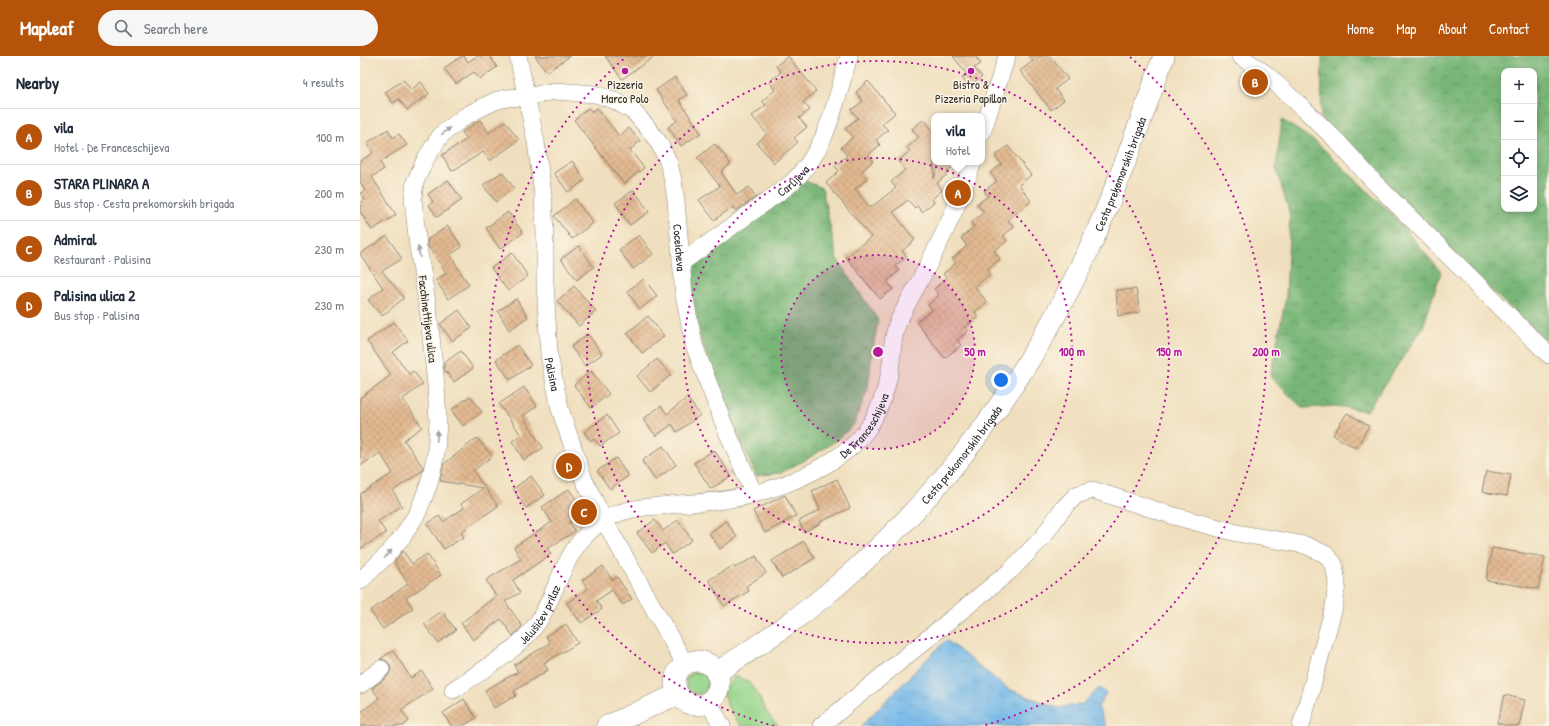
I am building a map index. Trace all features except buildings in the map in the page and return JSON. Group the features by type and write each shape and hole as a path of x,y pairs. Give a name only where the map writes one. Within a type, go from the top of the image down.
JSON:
{"main road":[{"name":"Cesta prekomorskih brigada","path":"716,673 796,619 840,583 911,514 964,453 995,412 1050,324 1087,254 1110,201 1164,56"},
{"path":"693,661 701,661 711,666 716,673 718,689 708,702 691,704 678,694 675,686 675,677 685,664 693,661"},
{"path":"607,726 678,694"}],"street":[{"name":"Palisina","path":"518,56 536,142 543,195 545,282 549,355 560,409 584,480 604,520 685,664"},
{"name":"Carlijeva","path":"681,264 799,176 818,150 826,132 849,56"},
{"path":"985,124 1007,56"},
{"path":"1240,56 1266,74 1305,110 1336,140 1374,182 1549,355"},
{"name":"Coceicheva","path":"526,97 555,91 595,94 614,100 634,112 659,143 668,161 676,201 687,313 698,359 754,494"},
{"name":"Facchinettijeva ulica","path":"360,581 386,556 403,536 418,512 429,484 436,453 438,421 436,386 429,316 417,238 414,199 415,182 426,158 441,135 464,117 495,101 506,98 526,97"},
{"name":"De Franceschijeva","path":"604,520 626,510 637,508 734,499 754,494 786,484 820,468 848,448 867,429 880,406 889,377 898,323 932,258 967,180 972,165"},
{"path":"821,726 1010,571 1043,537 1060,512 1076,495 1093,490 1174,516 1237,533 1305,545 1325,554 1334,564 1338,582 1334,607 1301,726"},
{"name":"Jelušićev prilaz","path":"453,690 505,654 527,635 538,622 575,547 587,532 604,520"},
{"path":"360,685 381,669"},
{"path":"708,702 722,726"}],"green space":[{"path":"1322,56 1549,56 1549,343 1482,282 1321,119"},
{"path":"1282,120 1316,142 1392,214 1441,272 1423,327 1367,411 1336,406 1303,408 1270,377 1286,296 1290,215 1276,168"},
{"path":"804,180 822,188 837,259 878,320 868,388 854,424 837,440 809,458 780,473 756,476 716,383 701,340 688,269"},
{"path":"697,672 705,675 708,683 705,691 697,694 689,691 686,683 689,675"},
{"path":"736,676 748,682 752,686 758,694 766,711 778,726 741,726 728,707 724,694 725,687"}],"water":[{"path":"946,640 1008,689 1058,708 1082,704 1100,688 1106,693 1098,707 1106,726 861,726"}],"place":[{"name":"Pizzeria Marco Polo","path":"625,71"},
{"name":"Bistro & Pizzeria Papillon","path":"971,71"},
{"name":"STARA PLINARA A","path":"1255,82"},
{"name":"vila","path":"958,193"},
{"name":"Palisina ulica 2","path":"569,466"},
{"name":"Admiral","path":"584,512"}]}
